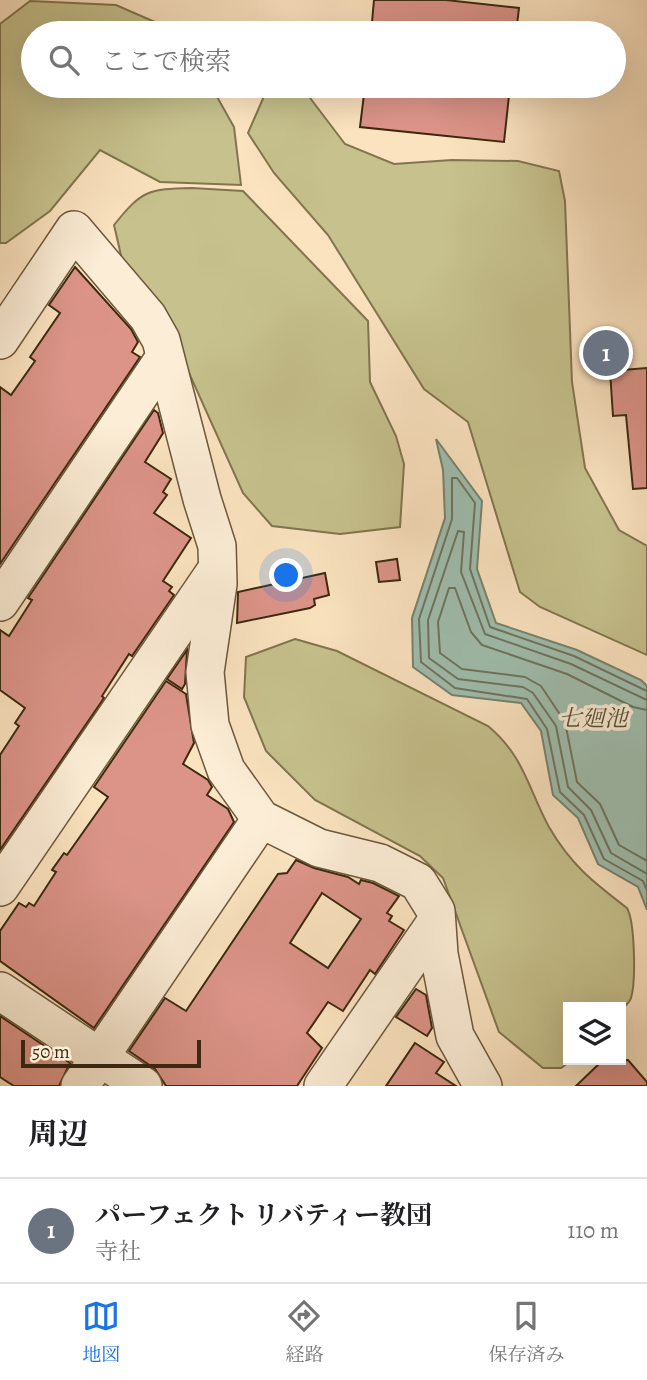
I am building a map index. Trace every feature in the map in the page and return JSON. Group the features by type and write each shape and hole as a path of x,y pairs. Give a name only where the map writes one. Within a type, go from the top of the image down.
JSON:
{"street":[{"path":"0,340 74,230 148,317 161,340 217,545 218,568 205,672 210,725 226,770 261,819 319,848 380,863 418,882 436,911 455,1036 483,1086"},
{"path":"0,602 165,357"},
{"path":"0,887 218,568"},
{"path":"89,1072 261,819"},
{"path":"323,1086 436,922"},
{"path":"0,991 89,1072 143,1086"}],"shaded area":[{"path":"30,1 116,5 153,21 21,21 21,98 218,98 234,127 241,185 160,182 100,150 50,211 6,243 0,243 0,24"},
{"path":"263,98 310,98 345,144 394,164 452,160 518,161 559,171 565,201 572,382 585,468 619,530 647,546 647,655 540,607 520,592 468,422 424,389 328,235 274,173 248,133"},
{"path":"165,189 243,191 368,321 370,382 396,436 404,464 400,527 340,534 272,526 243,493 154,295 123,264 114,225 139,198 147,194"},
{"path":"295,639 337,651 488,726 510,749 549,827 566,852 593,881 627,908 632,926 634,979 630,1000 626,1005 626,1002 563,1002 563,1065 565,1065 561,1068 543,1068 499,1032 443,878 420,856 315,800 266,751 244,697 246,657"}],"water":[{"name":"七廻池","path":"436,439 482,501 477,569 496,623 577,650 641,680 647,686 647,910 638,887 598,864 578,818 553,795 541,731 521,703 452,695 413,667 412,618 445,518 443,470"}],"building":[{"path":"374,0 446,0 519,8 517,21 372,21"},
{"path":"364,98 509,98 504,142 360,127"},
{"path":"75,267 131,329 138,342 132,352 140,357 0,564 0,387 11,395 35,361 30,357 60,313 49,305"},
{"path":"647,368 647,488 633,489 626,415 613,416 610,371"},
{"path":"154,410 158,413 163,433 145,462 171,479 163,492 167,495 154,513 191,538 163,581 172,587 169,591 174,595 132,656 129,654 102,696 104,698 0,850 0,755 19,726 15,723 25,708 0,690 0,630 9,636 32,600 28,598"},
{"path":"397,559 400,580 379,582 376,562"},
{"path":"325,573 329,595 314,599 315,605 310,608 237,623 238,592"},
{"path":"187,650 185,684 182,689 167,679"},
{"path":"166,681 186,694 194,743 183,764 208,780 212,787 207,795 228,809 234,822 94,1028 0,961 0,931 19,903 26,907 29,903 34,906 56,872 52,870 64,853 67,855 108,797 94,787"},
{"path":"296,860 348,877 359,884 361,880 373,883 399,896 387,913 392,916 389,921 404,930 375,974 370,970 343,1011 328,1002 307,1033 322,1048 297,1086 166,1086 155,1069 129,1051 165,998 186,1011 278,874 287,873","holes":["322,893 361,919 328,968 290,943"]},
{"path":"416,989 426,995 432,1028 427,1036 396,1017"},
{"path":"0,1016 70,1063 59,1086 14,1086 0,1077"},
{"path":"415,1043 444,1062 436,1073 456,1086 386,1086"},
{"path":"626,1060 647,1082 647,1086 576,1086 598,1065 626,1065"}],"place":[{"name":"パーフェクト リバティー教団","path":"606,353"}]}
